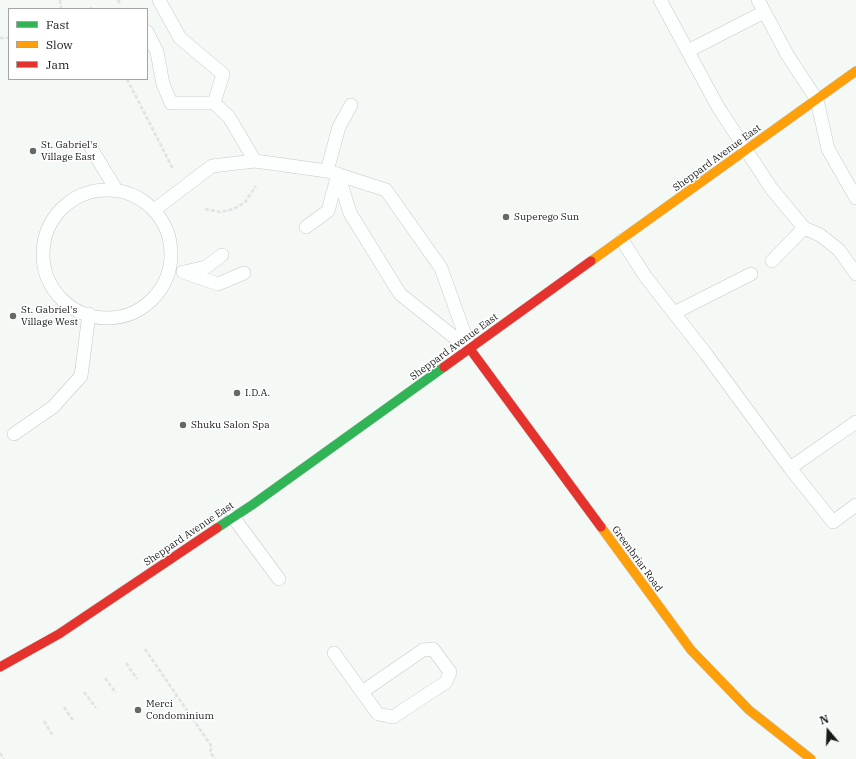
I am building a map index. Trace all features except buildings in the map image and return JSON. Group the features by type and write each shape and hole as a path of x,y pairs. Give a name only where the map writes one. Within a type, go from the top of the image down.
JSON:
{"main road":[{"name":"Sheppard Avenue East","path":"0,668 59,634 234,517 856,71"},
{"name":"Greenbriar Road","path":"470,349 690,650 748,710 811,759"},
{"name":"Sheppard Avenue East","path":"18,667 59,634"}],"lane":[{"path":"159,0 180,38 223,74 214,103"},
{"path":"660,0 718,107 771,188 804,228 820,235 839,250 856,274"},
{"path":"758,0 788,56 817,100 828,149 856,198"},
{"path":"688,51 764,12"},
{"path":"148,34 157,52 163,84 171,102 214,103 229,117 255,161"},
{"path":"306,227 328,210 339,127 351,105"},
{"path":"91,148 117,191"},
{"path":"154,210 212,166 255,161 333,173 386,190 441,268 470,349"},
{"path":"333,173 350,213 400,294 470,349"},
{"path":"109,189 136,196 154,210 169,234 172,256 164,283 151,301 127,315 104,318 77,311 59,298 45,273 42,252 49,224 63,206 87,192 109,189"},
{"path":"772,260 804,228"},
{"path":"622,240 645,276 790,468 833,522 856,505"},
{"path":"167,275 206,267 222,255"},
{"path":"183,272 218,284 244,273"},
{"path":"674,314 752,274"},
{"path":"14,434 53,407 81,376 89,314"},
{"path":"790,468 856,422"},
{"path":"234,517 279,578"},
{"path":"334,653 362,692 378,714 393,717 446,682 450,672 433,649 423,650 362,692"}],"path":[{"path":"118,0 121,5"},
{"path":"128,80 176,175"},
{"path":"205,209 220,212 234,208 245,202 256,186"},
{"path":"145,649 212,748 210,752 215,759"},
{"path":"126,663 137,679"},
{"path":"105,678 116,693"},
{"path":"84,692 96,708"},
{"path":"64,707 74,722"},
{"path":"44,721 54,736"},
{"path":"0,753 4,759"}],"traffic: fast":[{"path":"217,528 252,505 444,367"}],"traffic: slow":[{"path":"591,261 856,71"},
{"path":"601,527 691,650 749,710 811,759"}],"traffic: jam":[{"path":"444,367 591,261"},
{"path":"470,349 601,527"},
{"path":"0,667 59,634 217,528"}],"place":[{"name":"St. Gabriel's Village East","path":"33,151"},
{"name":"Superego Sun","path":"506,217"},
{"name":"St. Gabriel's Village West","path":"13,316"},
{"name":"I.D.A.","path":"237,393"},
{"name":"Shuku Salon Spa","path":"183,425"},
{"name":"Merci Condominium","path":"138,710"}]}
